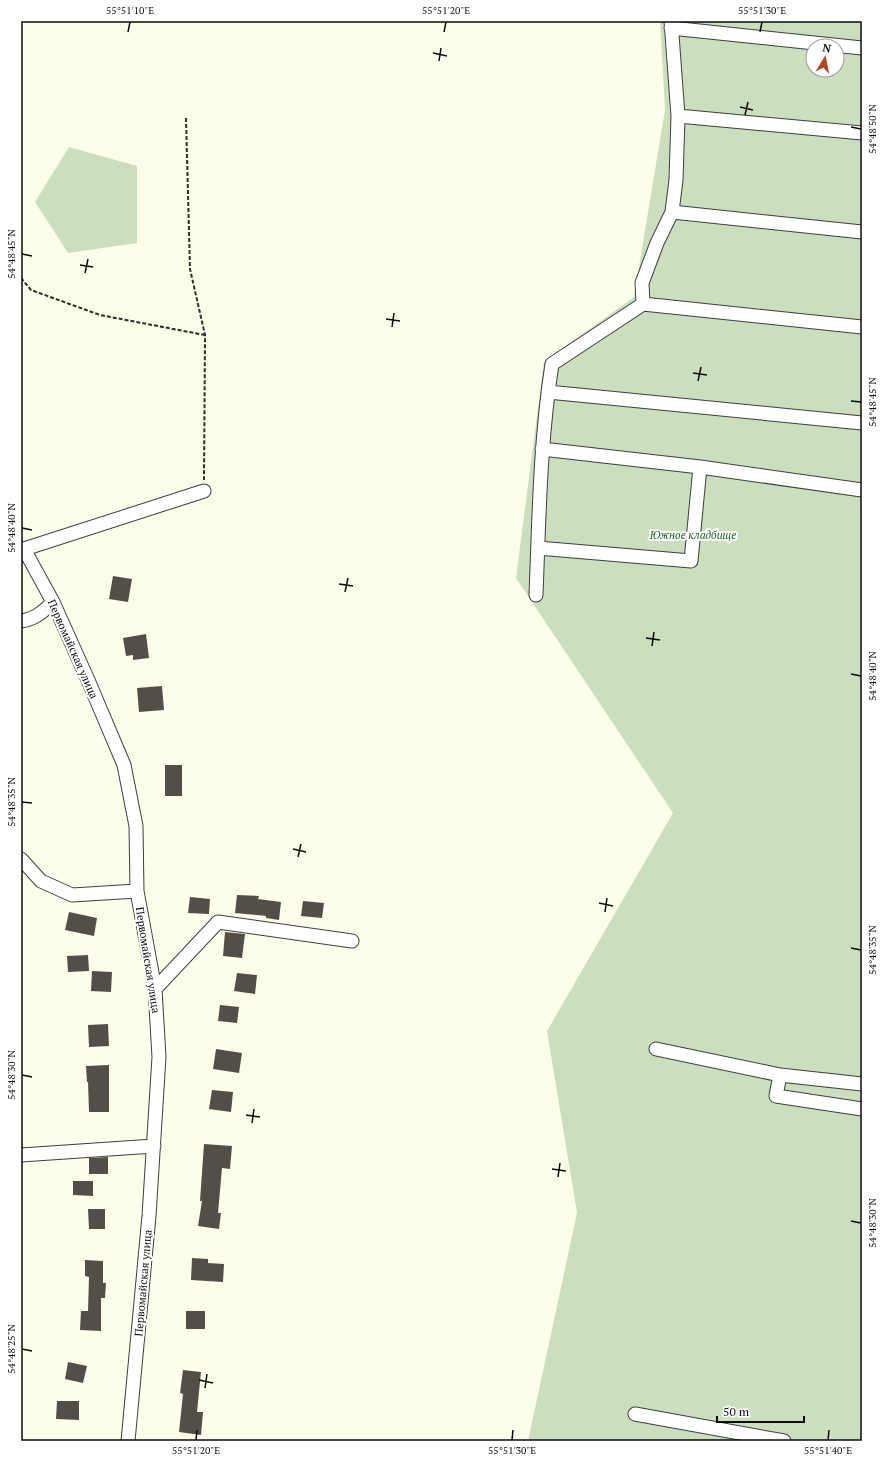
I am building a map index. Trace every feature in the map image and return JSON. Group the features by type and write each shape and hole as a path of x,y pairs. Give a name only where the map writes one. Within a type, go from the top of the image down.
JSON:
{"street":[{"path":"643,304 642,283 657,243 672,212 676,180 678,116 671,25 862,48"},
{"path":"678,116 862,133"},
{"path":"672,212 862,232"},
{"path":"536,595 542,448 552,364 643,304 862,327"},
{"path":"548,392 862,423"},
{"path":"542,448 858,487"},
{"path":"538,548 691,561 700,467"},
{"path":"22,550 204,491"},
{"name":"Первомайская улица","path":"22,550 53,602 124,765 136,826 137,891 155,989 159,1057 150,1216 128,1441"},
{"path":"21,621 29,620 40,615 53,602"},
{"path":"21,859 41,881 72,895 137,891"},
{"path":"155,989 218,922 352,941"},
{"path":"656,1049 780,1075 862,1084"},
{"path":"780,1075 776,1096 862,1108"},
{"path":"21,1155 154,1146"},
{"path":"635,1414 784,1441"}],"path":[{"path":"186,118 190,268 205,335 204,491"},
{"path":"21,278 31,290 100,316 205,335"}],"green space":[{"name":"Южное кладбище","path":"660,21 862,21 862,1441 528,1441 577,1213 547,1031 673,813 516,578 544,362 634,297 665,110"},
{"path":"69,147 137,166 137,243 68,253 35,202"}],"building":[{"path":"113,576 132,579 128,602 109,599"},
{"path":"146,634 149,658 133,660 133,655 126,656 123,638"},
{"path":"162,686 164,710 139,712 137,688"},
{"path":"165,765 182,765 182,796 165,796"},
{"path":"237,895 259,896 258,899 281,902 279,920 266,918 266,916 235,913"},
{"path":"190,897 210,899 209,914 188,913"},
{"path":"303,901 324,903 322,918 301,916"},
{"path":"69,912 97,918 94,936 65,930"},
{"path":"225,932 245,934 242,958 223,956"},
{"path":"88,955 89,971 68,972 67,956"},
{"path":"92,971 112,972 111,992 91,991"},
{"path":"237,973 257,975 255,994 234,991"},
{"path":"220,1005 239,1007 237,1023 218,1021"},
{"path":"108,1024 109,1046 89,1047 88,1025"},
{"path":"216,1049 242,1053 239,1073 213,1069"},
{"path":"109,1065 109,1112 89,1112 86,1066"},
{"path":"212,1090 233,1092 231,1112 209,1109"},
{"path":"204,1144 232,1146 230,1169 222,1168 218,1213 221,1213 219,1229 198,1226 202,1201 200,1201"},
{"path":"108,1157 108,1174 89,1174 89,1158"},
{"path":"73,1181 93,1181 93,1196 73,1195"},
{"path":"88,1209 105,1209 105,1229 89,1229"},
{"path":"192,1258 208,1259 208,1263 224,1264 223,1282 191,1280"},
{"path":"85,1260 103,1261 103,1283 106,1283 105,1298 101,1298 101,1331 80,1330 81,1311 88,1311 89,1277 85,1276"},
{"path":"186,1311 205,1311 205,1329 186,1329"},
{"path":"68,1362 87,1366 83,1383 65,1379"},
{"path":"183,1370 201,1372 197,1412 203,1412 201,1435 179,1432 183,1394 180,1393"},
{"path":"57,1401 79,1401 79,1420 56,1419"}]}
